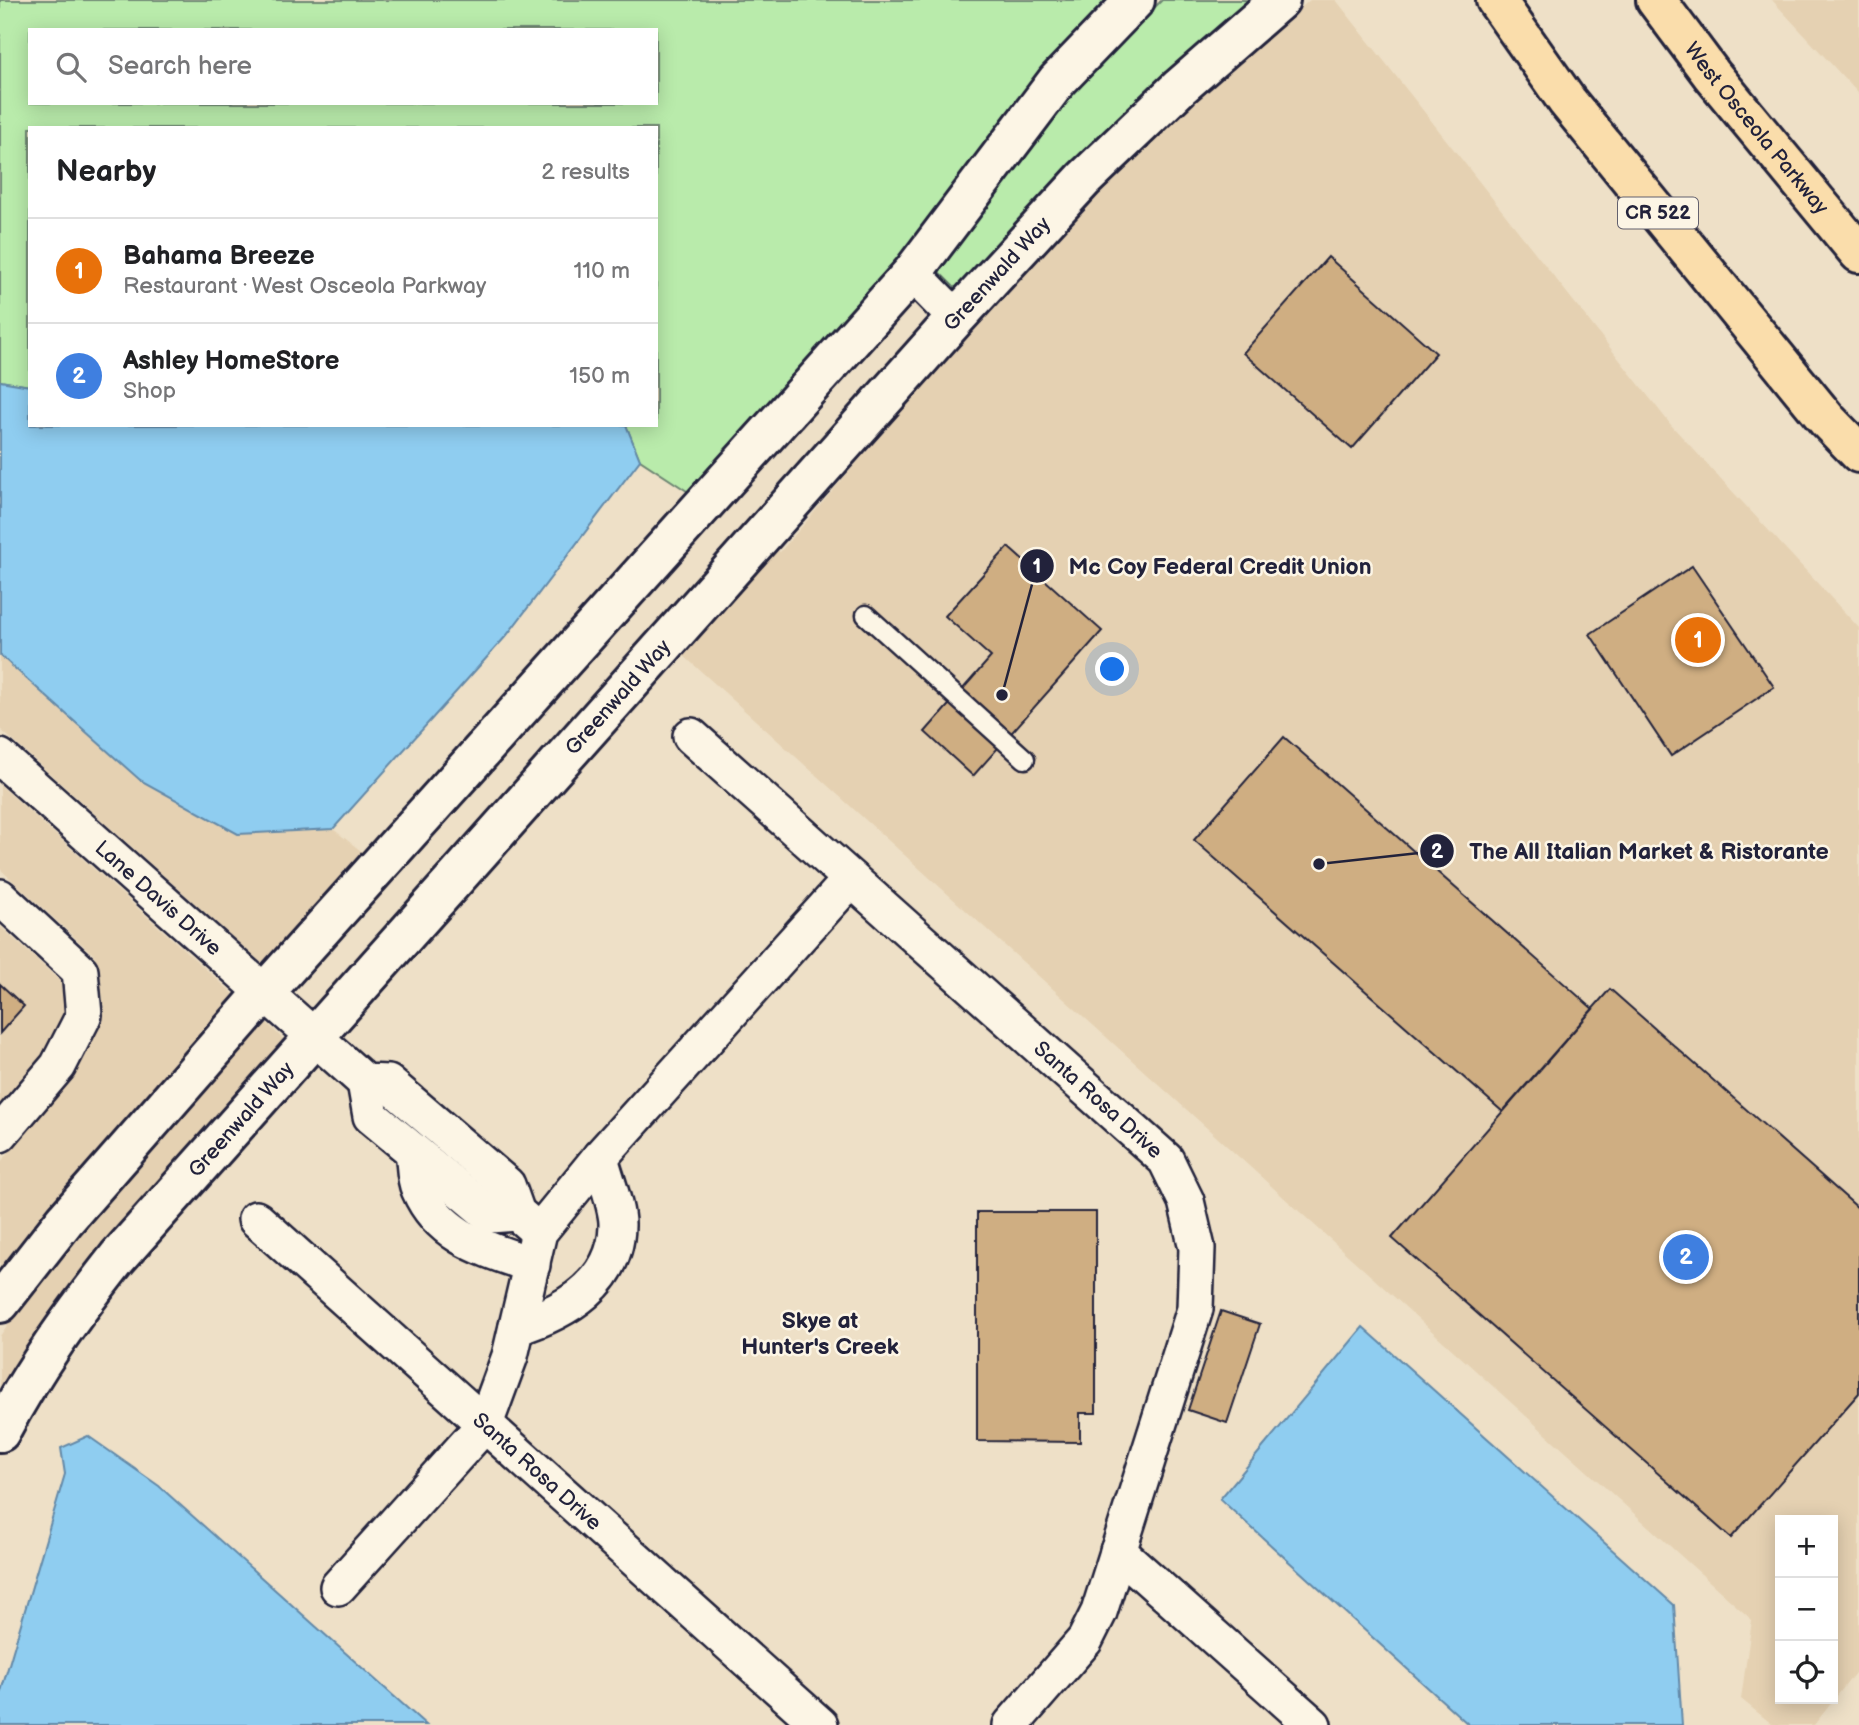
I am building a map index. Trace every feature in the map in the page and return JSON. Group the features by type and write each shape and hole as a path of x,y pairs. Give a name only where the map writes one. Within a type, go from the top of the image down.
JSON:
{"main road":[{"name":"CR 522","path":"1496,0 1567,101 1827,419 1859,453"},
{"name":"West Osceola Parkway","path":"1656,0 1712,75 1859,253"}],"street":[{"path":"0,1303 65,1220 264,993 912,274 1057,80 1135,0"},
{"name":"Greenwald Way","path":"0,1432 24,1386 66,1323 118,1257 956,318 1084,179 1180,87 1280,0"},
{"path":"912,274 956,318"},
{"name":"Santa Rosa Drive","path":"691,736 1166,1160 1186,1201 1197,1248 1195,1309 1099,1612 1085,1640 1011,1725"},
{"name":"Lane Davis Drive","path":"0,757 365,1082"},
{"path":"528,1222 600,1157 851,879"},
{"path":"0,897 80,971 84,1015 58,1066 0,1135"},
{"path":"338,1587 485,1424 517,1327 532,1265 528,1222 507,1185 388,1083 365,1082 371,1116 490,1214 528,1222"},
{"path":"413,1151 418,1187 429,1206 460,1238 532,1265"},
{"path":"517,1327 551,1317 586,1293 608,1264 617,1225 600,1157"},
{"name":"Santa Rosa Drive","path":"256,1219 820,1725"},
{"path":"1118,1550 1313,1725"}],"lane":[{"path":"866,615 1025,759"}],"shaded area":[{"path":"1310,0 1336,0 1671,425 1859,628 1859,1668 1838,1695 1838,1515 1775,1515 1775,1704 1831,1704 1814,1725 1773,1725 1741,1699 1752,1620 683,655 776,549 780,552 983,316 1096,192 1192,101"},
{"path":"1772,0 1859,0 1859,94"},
{"path":"0,655 140,780 238,834 333,829 365,854 265,966 0,729"},
{"path":"0,785 237,997 50,1208 0,1271 0,1163 72,1078 102,1023 104,1010 99,966 94,955 0,869"},
{"path":"0,926 61,982 64,1014 42,1056 0,1106"},
{"path":"265,1021 286,1042 104,1245 52,1311 0,1392 0,1336 29,1293 79,1231"}],"green space":[{"path":"0,0 1108,0 1044,68 898,262 690,493 640,460 627,427 658,427 658,126 28,126 28,386 0,381"},
{"path":"1162,0 1251,0 957,290 937,270 1071,92"}],"water":[{"path":"0,381 28,386 28,427 627,427 640,460 507,635 333,829 238,834 140,780 0,655"},
{"path":"1363,1327 1674,1605 1682,1725 1469,1725 1220,1499"},
{"path":"88,1436 159,1486 426,1725 0,1725 0,1695 65,1474 61,1448"}],"building":[{"path":"1328,257 1436,353 1352,449 1243,353"},
{"path":"1008,547 1102,631 973,776 925,732 991,657 945,616"},
{"path":"1692,566 1774,687 1671,756 1590,634"},
{"path":"1284,737 1593,1009 1503,1112 1194,840"},
{"path":"0,984 24,1006 0,1033"},
{"path":"1610,989 1859,1209 1859,1393 1731,1538 1392,1238"},
{"path":"977,1212 1096,1212 1096,1413 1080,1413 1080,1442 977,1441"},
{"path":"1221,1311 1260,1324 1227,1423 1188,1410"}],"place":[{"name":"Bahama Breeze","path":"1698,640"},
{"name":"Mc Coy Federal Credit Union","path":"1002,695"},
{"name":"The All Italian Market & Ristorante","path":"1319,864"},
{"name":"Ashley HomeStore","path":"1686,1257"}],"district":[{"name":"Skye at Hunter's Creek","path":"820,1334"}]}
